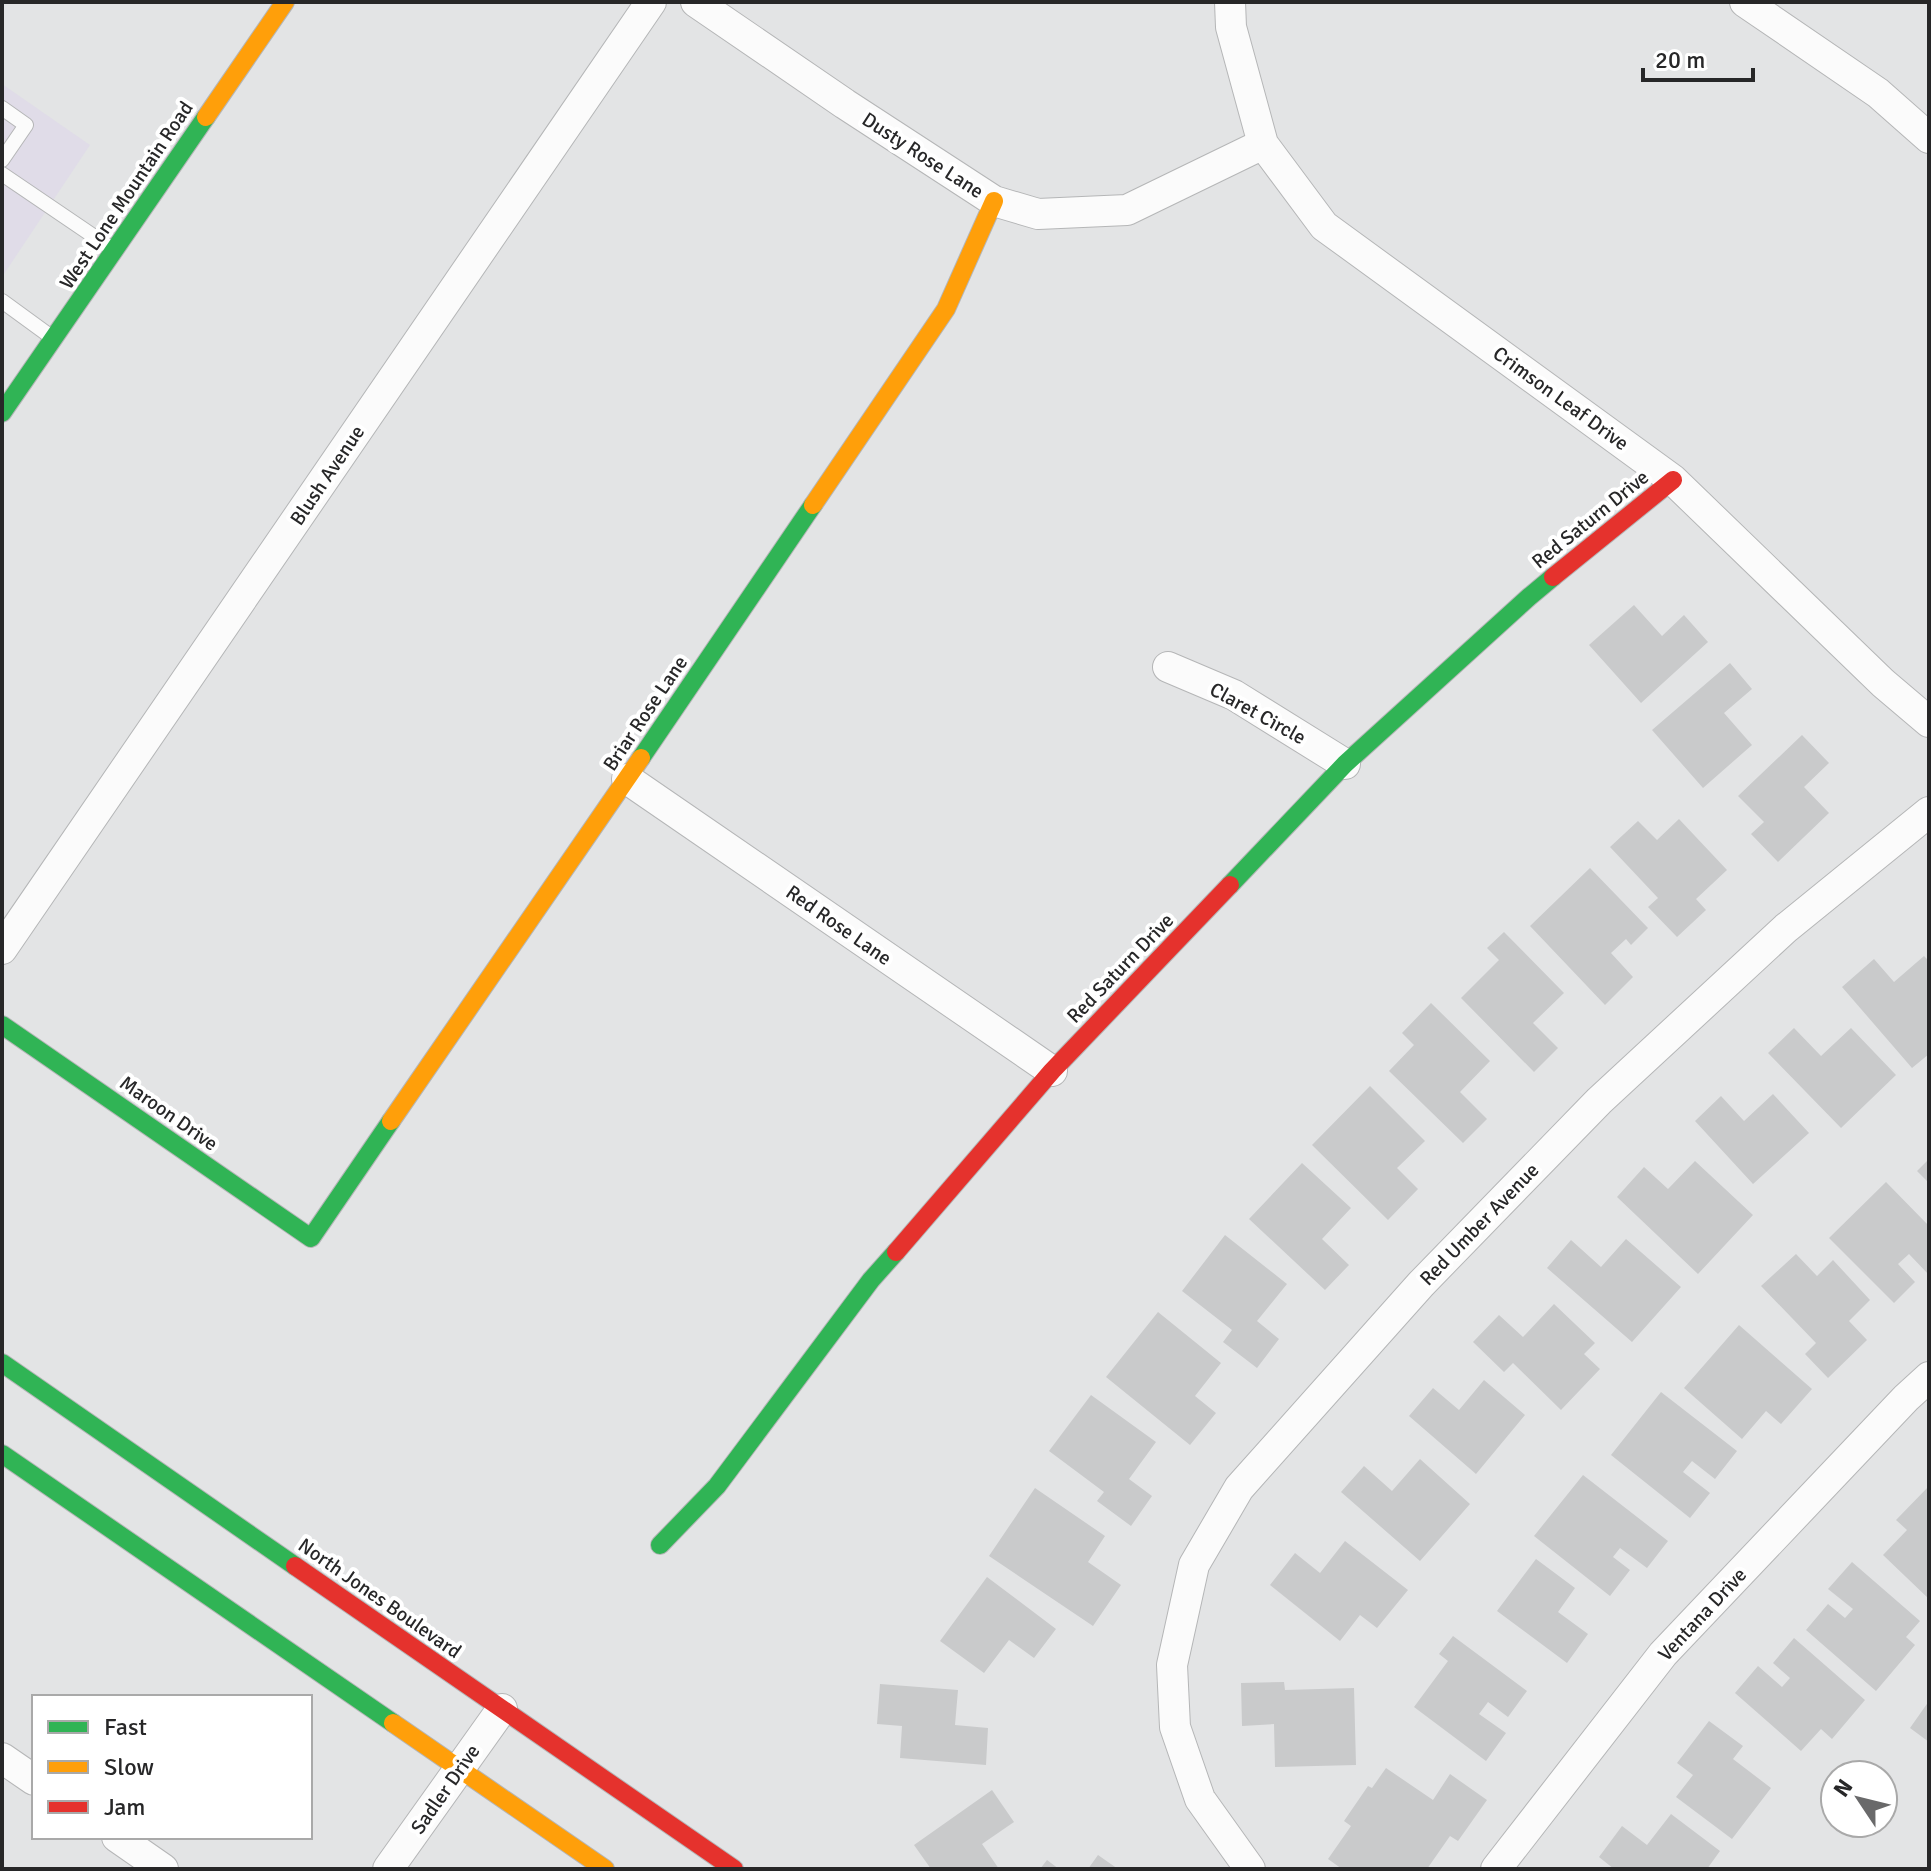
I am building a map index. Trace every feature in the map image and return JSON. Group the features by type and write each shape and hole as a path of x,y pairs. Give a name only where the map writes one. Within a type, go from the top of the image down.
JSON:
{"street":[{"name":"West Lone Mountain Road","path":"2,413 285,2"},
{"name":"Blush Avenue","path":"2,949 651,2"},
{"name":"Dusty Rose Lane","path":"696,2 994,201 1038,214 1127,210 1263,144"},
{"path":"1230,2 1231,27 1263,144"},
{"path":"1745,2 1878,93 1929,138"},
{"name":"Crimson Leaf Drive","path":"1263,144 1324,226 1673,480 1883,683 1929,722"},
{"name":"Briar Rose Lane","path":"311,1238 946,309 994,201"},
{"name":"Red Saturn Drive","path":"660,1545 717,1486 871,1280 1052,1071 1345,764 1529,597 1673,480"},
{"name":"Claret Circle","path":"1168,667 1234,695 1345,764"},
{"name":"Red Rose Lane","path":"627,779 1052,1071"},
{"name":"Red Umber Avenue","path":"1250,1869 1200,1799 1175,1727 1172,1665 1194,1565 1239,1488 1421,1284 1599,1101 1786,928 1929,812"},
{"name":"Maroon Drive","path":"2,1025 311,1238"},
{"name":"North Jones Boulevard","path":"2,1363 734,1869"},
{"name":"Ventana Drive","path":"1496,1869 1663,1654 1929,1377"},
{"path":"2,1454 605,1869"},
{"name":"Sadler Drive","path":"388,1869 502,1709"},
{"path":"2,1758 32,1779"},
{"path":"120,1839 163,1869"}],"lane":[{"path":"2,108 26,125 2,160"},
{"path":"2,174 115,250"},
{"path":"2,301 54,339"}],"shaded area":[{"path":"2,84 90,145 2,277"}],"building":[{"path":"1634,605 1662,636 1684,615 1708,642 1641,703 1589,645"},
{"path":"1730,663 1752,689 1724,713 1752,745 1703,788 1652,730"},
{"path":"1802,735 1829,763 1804,787 1829,813 1778,862 1751,834 1764,822 1738,796"},
{"path":"1679,819 1727,870 1696,899 1706,910 1677,937 1648,907 1658,898 1610,847 1638,821 1657,840"},
{"path":"1590,868 1648,928 1631,945 1626,939 1611,953 1633,977 1605,1005 1530,926"},
{"path":"1504,932 1564,993 1533,1023 1558,1048 1534,1072 1461,998 1499,960 1487,948"},
{"path":"1924,956 1929,961 1929,1054 1912,1068 1842,987 1874,959 1894,982"},
{"path":"1431,1003 1490,1061 1460,1092 1487,1119 1463,1143 1389,1071 1414,1045 1402,1033"},
{"path":"1794,1028 1821,1056 1851,1028 1896,1075 1841,1128 1768,1053"},
{"path":"1370,1086 1425,1141 1397,1168 1418,1189 1388,1220 1312,1145"},
{"path":"1773,1094 1809,1133 1753,1184 1695,1121 1721,1096 1744,1121"},
{"path":"1929,1159 1929,1183 1917,1171"},
{"path":"1695,1161 1753,1215 1698,1274 1617,1197 1644,1167 1668,1189"},
{"path":"1302,1163 1351,1208 1322,1239 1349,1265 1325,1290 1249,1219"},
{"path":"1886,1182 1929,1226 1929,1275 1909,1254 1898,1264 1915,1282 1894,1303 1829,1238"},
{"path":"1225,1235 1287,1284 1257,1321 1279,1339 1257,1368 1223,1342 1232,1330 1182,1291"},
{"path":"1626,1239 1681,1287 1632,1342 1547,1268 1571,1240 1601,1267"},
{"path":"1796,1254 1817,1276 1833,1260 1870,1300 1849,1321 1867,1340 1828,1378 1805,1354 1816,1343 1761,1286"},
{"path":"1554,1304 1595,1343 1584,1354 1600,1369 1561,1410 1513,1363 1504,1372 1473,1342 1499,1315 1523,1337"},
{"path":"1158,1312 1221,1363 1195,1396 1216,1413 1190,1445 1106,1377"},
{"path":"1739,1325 1812,1389 1781,1424 1766,1411 1742,1439 1684,1388"},
{"path":"1484,1380 1525,1415 1476,1474 1409,1416 1433,1388 1459,1410"},
{"path":"1661,1392 1737,1451 1715,1479 1692,1461 1683,1472 1710,1493 1690,1518 1611,1455"},
{"path":"1091,1395 1156,1442 1129,1479 1152,1496 1131,1526 1097,1501 1104,1492 1049,1451"},
{"path":"1420,1459 1470,1504 1420,1561 1341,1492 1364,1466 1392,1491"},
{"path":"1583,1475 1668,1541 1647,1568 1620,1548 1613,1557 1630,1570 1610,1596 1534,1536"},
{"path":"1929,1486 1929,1599 1883,1555 1907,1530 1896,1520"},
{"path":"1035,1488 1105,1536 1088,1562 1121,1585 1093,1626 989,1556"},
{"path":"1345,1541 1408,1590 1377,1628 1360,1615 1340,1641 1270,1585 1295,1553 1320,1573"},
{"path":"1536,1559 1575,1588 1558,1612 1588,1634 1567,1663 1497,1611"},
{"path":"1852,1562 1920,1621 1906,1637 1915,1645 1876,1691 1806,1630 1828,1604 1845,1618 1853,1609 1828,1589"},
{"path":"987,1577 1056,1629 1034,1658 1009,1640 984,1673 940,1641"},
{"path":"1453,1636 1527,1691 1508,1717 1488,1702 1479,1714 1506,1733 1486,1761 1414,1707 1448,1661 1439,1654"},
{"path":"1794,1638 1865,1700 1832,1739 1821,1729 1801,1751 1735,1693 1758,1666 1782,1687 1790,1678 1773,1663"},
{"path":"1284,1682 1285,1690 1354,1688 1356,1765 1275,1767 1274,1724 1242,1726 1241,1683"},
{"path":"880,1684 958,1690 955,1725 988,1728 986,1765 900,1758 902,1726 877,1724"},
{"path":"1929,1701 1929,1742 1910,1728"},
{"path":"1709,1721 1743,1746 1733,1759 1771,1788 1732,1839 1676,1797 1693,1775 1677,1763"},
{"path":"1386,1768 1433,1800 1450,1774 1487,1800 1458,1841 1450,1836 1427,1869 1342,1869 1328,1859 1351,1826 1344,1821 1368,1786 1372,1788"},
{"path":"992,1790 1014,1822 982,1844 999,1869 931,1869 914,1845"},
{"path":"1671,1814 1720,1851 1707,1869 1614,1869 1599,1857 1622,1826 1647,1845"},
{"path":"1098,1855 1118,1869 1088,1869"},
{"path":"1047,1860 1059,1869 1040,1869"}],"traffic: fast":[{"path":"2,413 206,117"},
{"path":"641,758 813,505"},
{"path":"1230,885 1345,764 1553,577"},
{"path":"2,1025 311,1238 391,1121"},
{"path":"660,1545 717,1486 871,1280 896,1252"},
{"path":"2,1363 295,1566"},
{"path":"2,1454 393,1723"}],"traffic: slow":[{"path":"206,117 285,2"},
{"path":"813,505 946,309 994,201"},
{"path":"391,1121 641,758"},
{"path":"393,1723 605,1869"}],"traffic: jam":[{"path":"1553,577 1673,480"},
{"path":"896,1252 1052,1071 1230,885"},
{"path":"295,1566 734,1869"}]}
